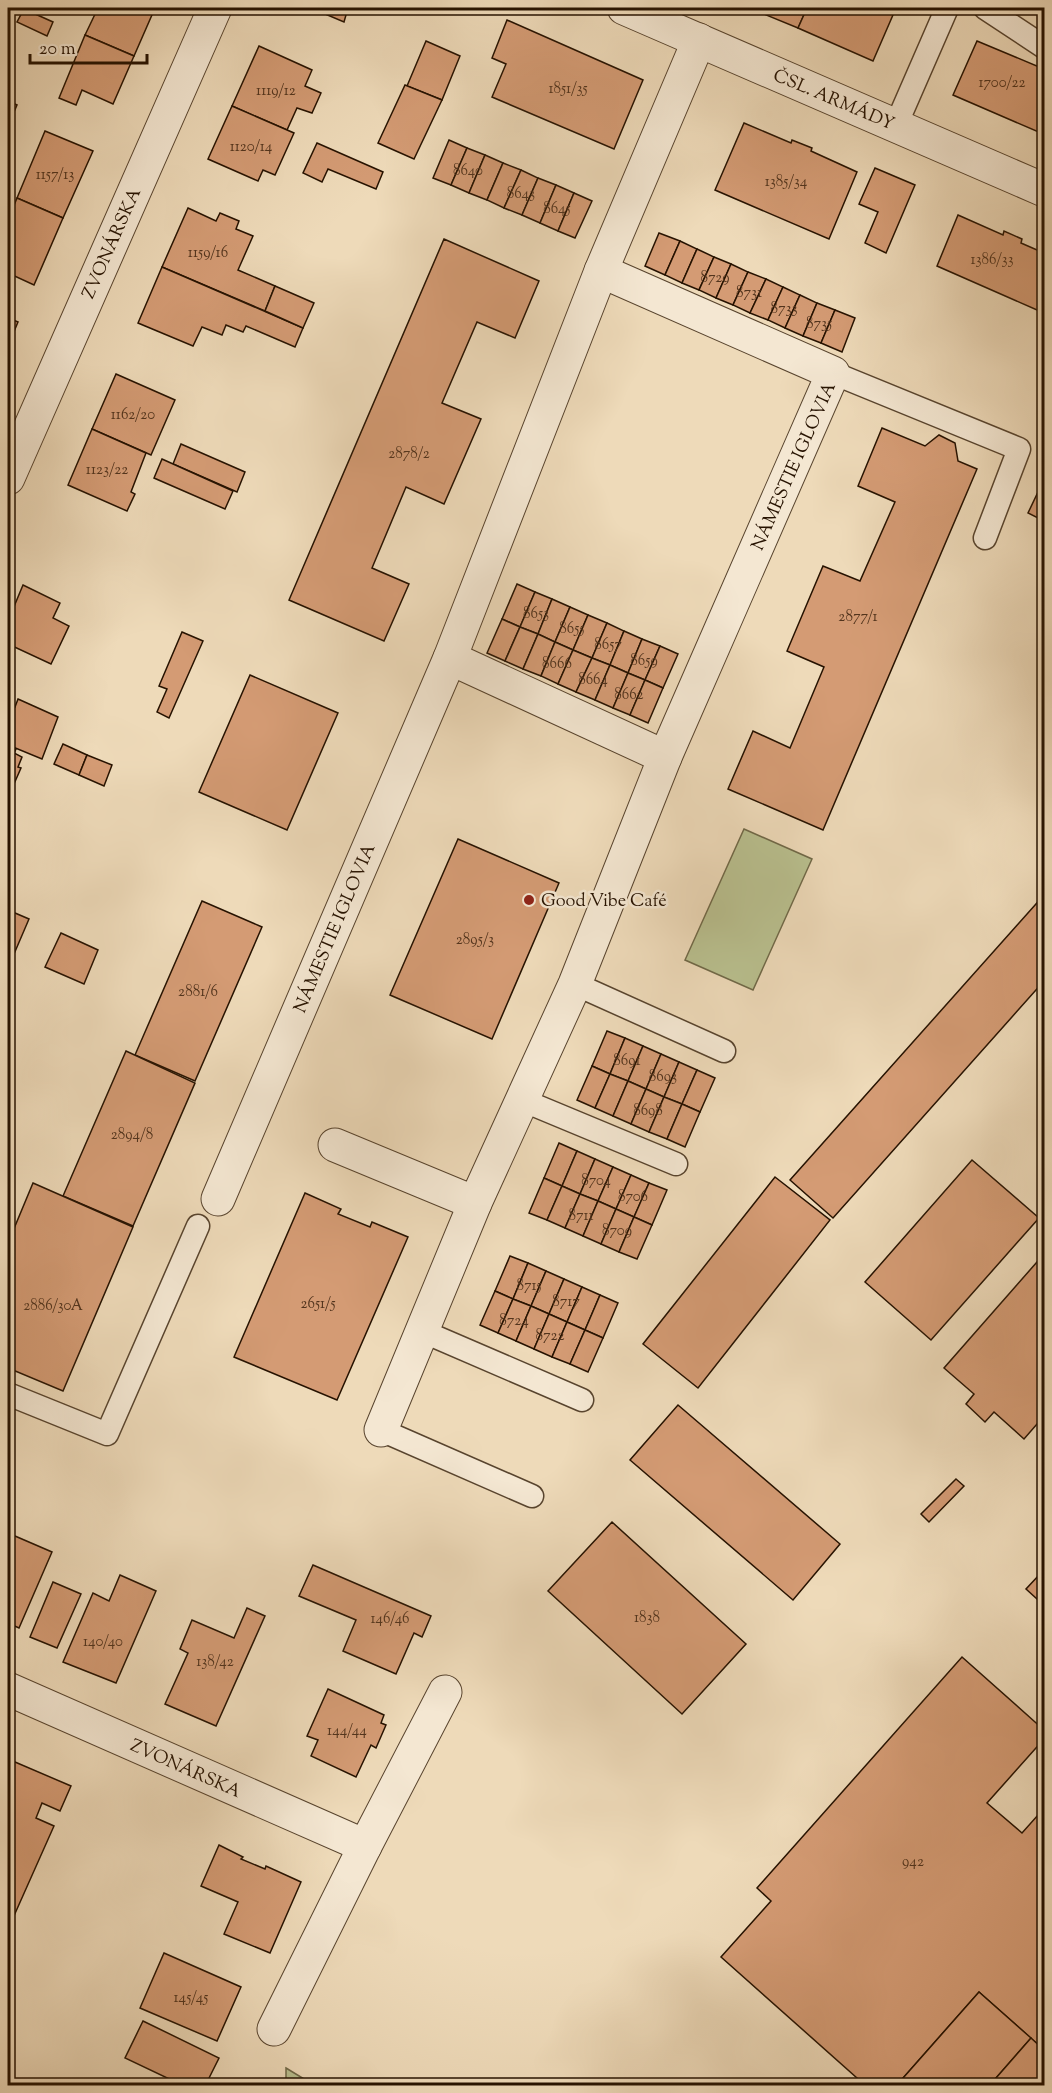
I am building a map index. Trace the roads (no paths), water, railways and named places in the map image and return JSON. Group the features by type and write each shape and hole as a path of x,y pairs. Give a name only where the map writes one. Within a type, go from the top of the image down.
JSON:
{"street":[{"name":"ZVONÁRSKA","path":"8,478 215,8"},
{"name":"ČSL. ARMÁDY","path":"624,8 673,17 699,40 1044,190"},
{"name":"NÁMESTIE IGLOVIA","path":"218,1199 450,658 601,271 699,40"},
{"name":"NÁMESTIE IGLOVIA","path":"381,1430 475,1203 575,984 665,757 833,373 601,271"},
{"path":"450,658 665,757"},
{"path":"335,1145 475,1203"},
{"name":"ZVONÁRSKA","path":"8,1689 365,1846"},
{"path":"274,2029 445,1692"}],"lane":[{"path":"896,125 947,8"},
{"path":"986,8 1044,47"},
{"path":"833,373 1019,449 986,537"},
{"path":"575,984 724,1051"},
{"path":"522,1100 676,1164"},
{"path":"8,1394 107,1434 198,1226"},
{"path":"422,1331 582,1400"},
{"path":"381,1430 532,1496"}],"place":[{"name":"Good Vibe Café","path":"529,900"}]}
